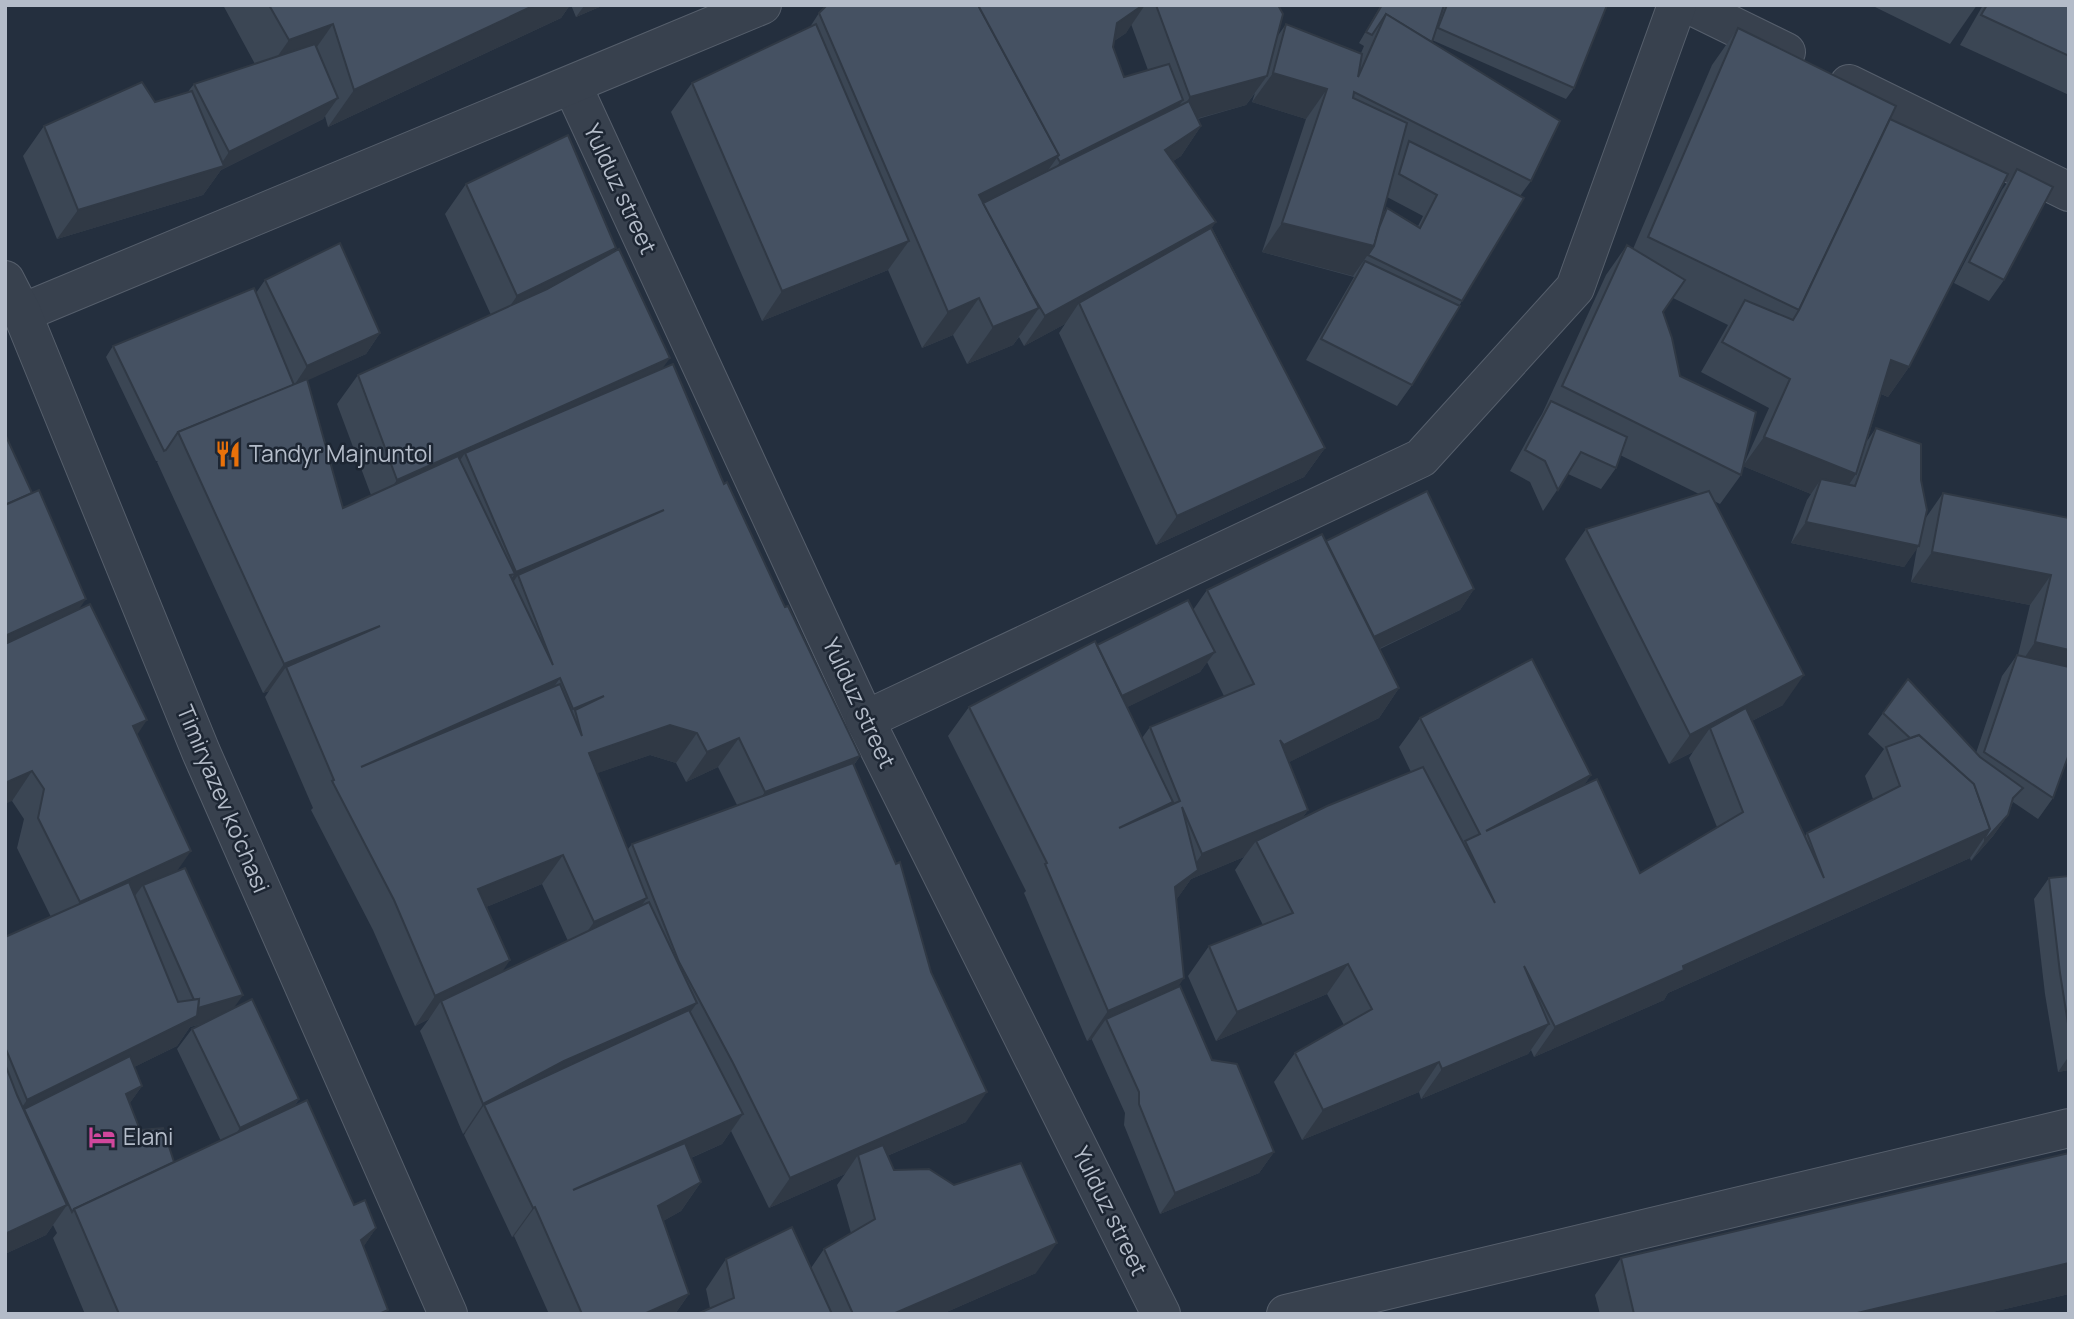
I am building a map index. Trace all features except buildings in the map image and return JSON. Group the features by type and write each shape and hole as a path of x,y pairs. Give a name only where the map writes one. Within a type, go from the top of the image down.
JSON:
{"street":[{"path":"23,313 762,5"},
{"path":"865,720 1421,458 1576,288 1676,5"},
{"path":"1690,5 2069,192"},
{"name":"Yulduz street","path":"572,85 865,720 1161,1314"},
{"name":"Timiryazev ko'chasi","path":"5,280 23,313 201,752 448,1314"},
{"path":"1286,1314 2069,1128"}],"place":[{"name":"Tandyr Majnuntol","path":"228,454"},
{"name":"Elani","path":"102,1137"}]}
